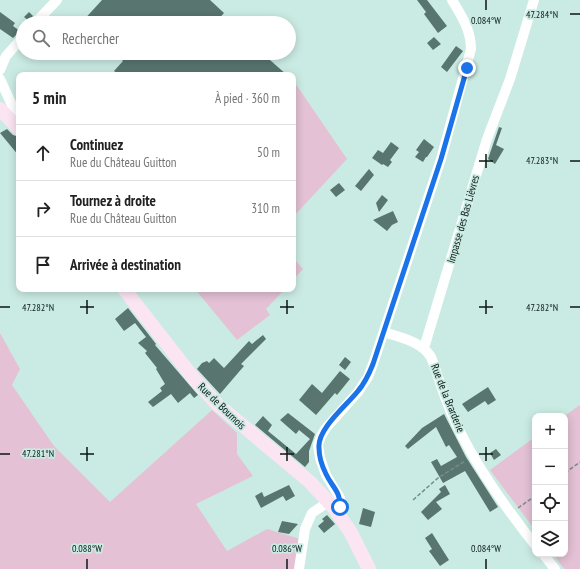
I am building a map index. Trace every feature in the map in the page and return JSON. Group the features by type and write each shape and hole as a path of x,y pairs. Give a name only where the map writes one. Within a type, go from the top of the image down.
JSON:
{"street":[{"path":"42,16 57,0"},
{"name":"Impasse des Bas Lièvres","path":"424,348 487,139 510,79 534,0"},
{"path":"299,569 305,529 312,513 334,508 340,498 326,475 320,458 318,445 321,436 326,428 358,392 368,377 441,159 471,49 471,37 457,2"},
{"path":"0,70 6,56 16,45"},
{"path":"0,79 16,114 15,125"},
{"path":"0,109 15,125"},
{"name":"Rue de Boumois","path":"126,292 195,380 217,404 310,482 334,508 351,533 369,569"},
{"path":"384,332 418,344 424,348"},
{"name":"Rue de la Brarderie","path":"424,348 432,357 454,419 473,456 532,541"},
{"path":"546,557 556,569"}],"path":[{"path":"413,500 438,478 473,456"},
{"path":"568,471 580,462"},
{"path":"512,513 532,498"}],"shaded area":[{"path":"296,84 347,159 296,214"},
{"path":"296,261 303,269 296,277"},
{"path":"197,292 282,292 266,309 270,315 237,340"},
{"path":"0,333 20,369 12,385 54,446 110,502 212,410 237,433 237,454 253,476 196,504 227,551 267,529 300,539 295,569 0,569"},
{"path":"580,405 580,569 564,569 555,557 568,557 568,413"},
{"path":"532,439 532,526 490,470"}],"building":[{"path":"102,0 210,0 224,13 221,16 87,16"},
{"path":"417,0 427,0 447,26 438,33 424,14 426,12"},
{"path":"0,12 15,23 13,26 16,28 16,35 13,38 0,29"},
{"path":"29,12 33,16 25,16"},
{"path":"434,37 441,44 433,50 427,43"},
{"path":"456,46 463,51 447,72 441,67"},
{"path":"122,60 270,60 284,72 115,72 114,71 123,61"},
{"path":"499,127 502,128 496,145 504,149 495,164 488,159"},
{"path":"7,129 16,136 16,152 0,133"},
{"path":"424,139 434,147 423,162 415,157 419,152 416,150"},
{"path":"391,142 399,148 390,160 392,162 388,167 372,158 378,150 383,153"},
{"path":"369,169 374,175 361,191 355,186"},
{"path":"339,183 345,190 336,197 330,190"},
{"path":"382,195 388,200 379,212 376,203"},
{"path":"393,211 398,222 392,225 387,231 373,220"},
{"path":"128,308 156,344 155,345 198,395 194,398 190,393 178,403 171,394 153,407 148,402 162,391 160,388 165,384 156,369 157,368 145,353 147,351 138,343 146,337 135,323 124,331 115,319"},
{"path":"263,335 266,339 241,364 244,366 220,394 197,369 202,363 207,361 209,363 214,358 224,368 249,341 252,344"},
{"path":"345,357 351,362 345,370 339,365"},
{"path":"340,371 350,379 337,395 335,393 316,415 299,400 312,384 322,393"},
{"path":"488,387 496,400 488,405 485,401 468,412 462,404"},
{"path":"288,413 315,434 309,451 309,462 305,467 255,425 263,416 272,425 268,431 296,454 310,439 299,430 296,434 280,420"},
{"path":"444,414 466,457 498,507 490,512 465,471 443,483 431,462 437,459 441,466 457,457 449,445 446,447 436,427 408,449 405,446 422,428"},
{"path":"496,449 501,455 494,460 490,453"},
{"path":"289,485 295,496 286,501 283,496 261,508 255,496 262,492 264,497"},
{"path":"445,485 450,494 436,502 442,509 428,520 421,512 441,492 439,489"},
{"path":"363,508 375,512 371,527 359,524"},
{"path":"327,515 335,524 324,533 318,526 324,521 322,519"},
{"path":"282,521 298,524 289,534 278,532"},
{"path":"432,533 449,560 440,566 429,551 432,549 425,538"}],"route":[{"path":"340,507 340,498 326,475 320,458 318,445 326,428 358,392 368,377 441,159 467,68"}]}
